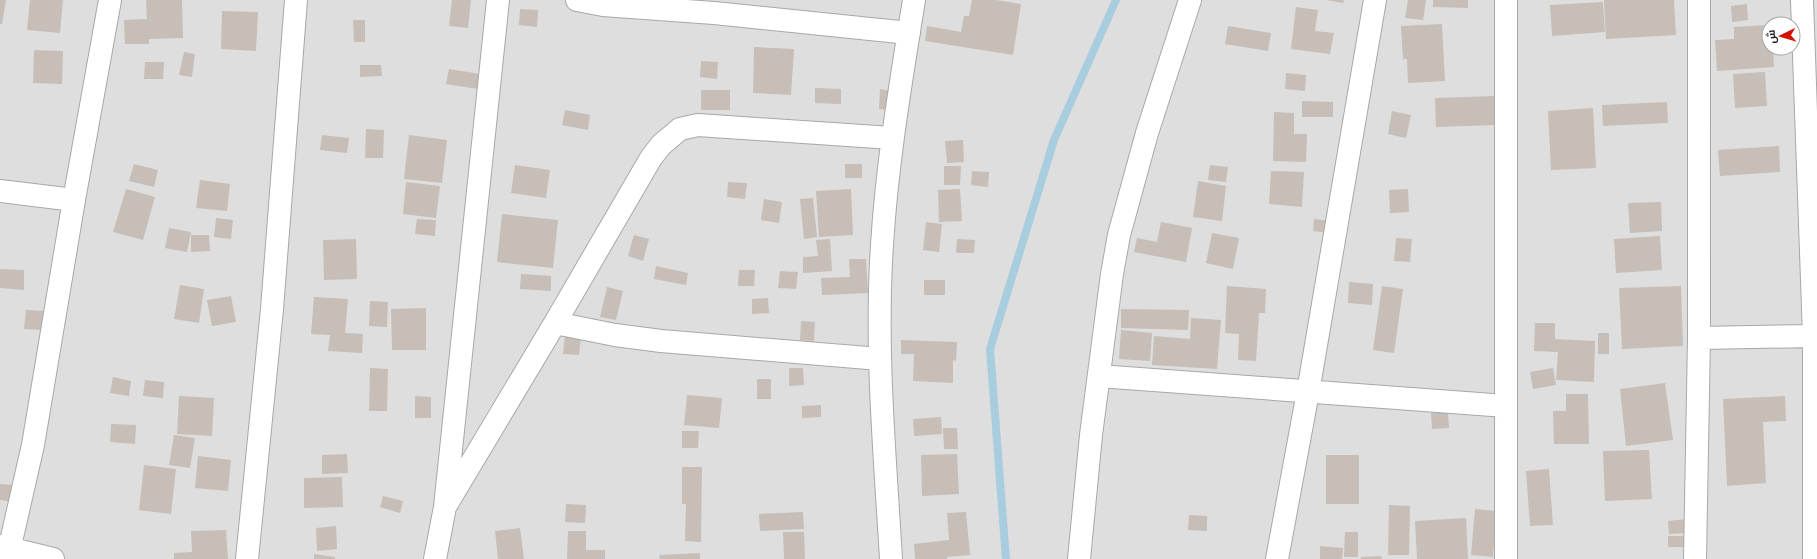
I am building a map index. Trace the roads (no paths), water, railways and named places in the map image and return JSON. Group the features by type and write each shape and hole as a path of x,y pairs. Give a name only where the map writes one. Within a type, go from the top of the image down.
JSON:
{"street":[{"path":"53,559 6,551 33,445 74,200 110,0"},
{"path":"247,559 272,309 296,0"},
{"path":"435,559 445,506 498,0"},
{"path":"577,0 604,5 715,6 909,33"},
{"path":"891,559 880,359 882,247 892,138 914,0"},
{"path":"1079,559 1086,480 1111,282 1119,235 1147,133 1190,0"},
{"path":"1277,559 1308,392 1376,0"},
{"path":"1506,0 1506,559"},
{"path":"1695,559 1698,338 1699,0"},
{"path":"1802,0 1814,336 1814,559"},
{"path":"445,506 555,323 651,158 667,140 680,129 698,125 892,138"},
{"path":"0,191 74,200"},
{"path":"555,323 614,335 661,341 880,359"},
{"path":"1698,338 1814,336"},
{"path":"1099,376 1506,406"}],"waterway":[{"path":"1006,559 990,349 1054,140 1116,0"}]}
